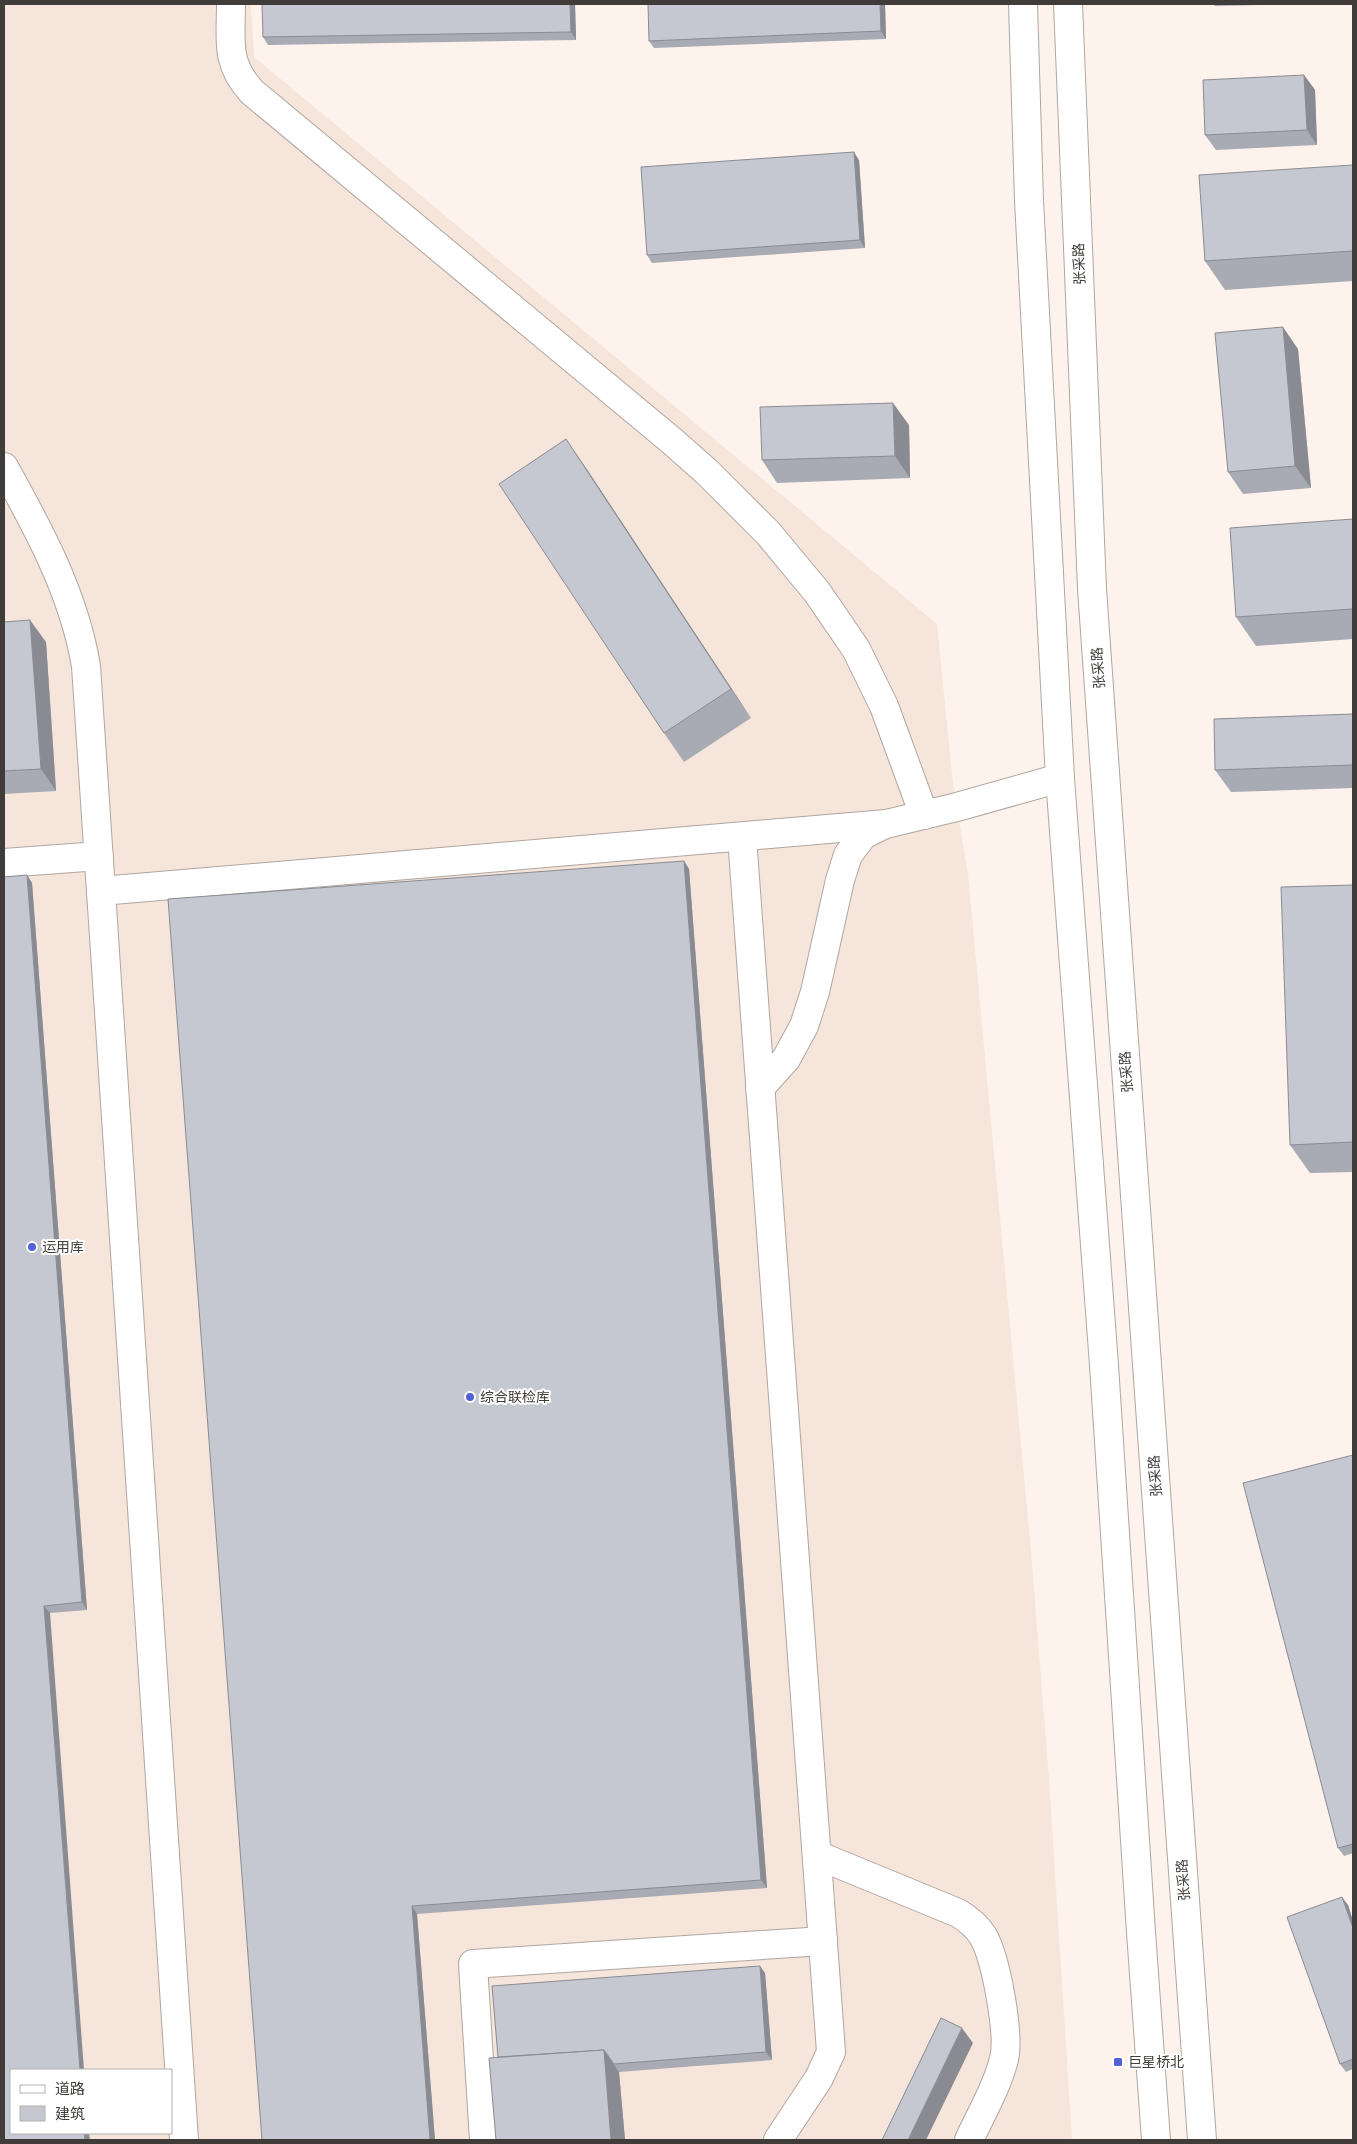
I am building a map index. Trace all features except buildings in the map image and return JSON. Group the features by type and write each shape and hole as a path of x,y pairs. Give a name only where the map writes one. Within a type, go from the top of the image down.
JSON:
{"main road":[{"path":"231,4 232,59 235,70 252,92 679,447 739,503 794,563 838,621 871,678 895,734 924,815"},
{"path":"1023,4 1029,201 1060,778 1104,1374 1140,1932 1156,2140"},
{"name":"张采路","path":"1068,4 1092,589 1202,2140"},
{"path":"4,467 35,523 63,585 82,641 86,666 184,2140"},
{"path":"101,891 886,824 1060,778"},
{"path":"760,1088 786,1060 796,1043 810,1010 820,976 840,880 848,855 863,836 886,824"},
{"path":"742,837 831,2052 819,2078 778,2140"},
{"path":"4,863 99,856"},
{"path":"817,1855 958,1913 975,1925 985,1938 1004,2012 1006,2048 996,2081 969,2140"},
{"path":"484,2140 473,1964 823,1940"}],"shaded area":[{"path":"4,4 251,4 254,57 937,624 953,785 968,875 1031,1552 1049,1780 1072,2140 4,2140"}],"place":[{"name":"运用库","path":"32,1247"},
{"name":"综合联检库","path":"470,1397"},
{"name":"巨星桥北","path":"1118,2062"}]}
